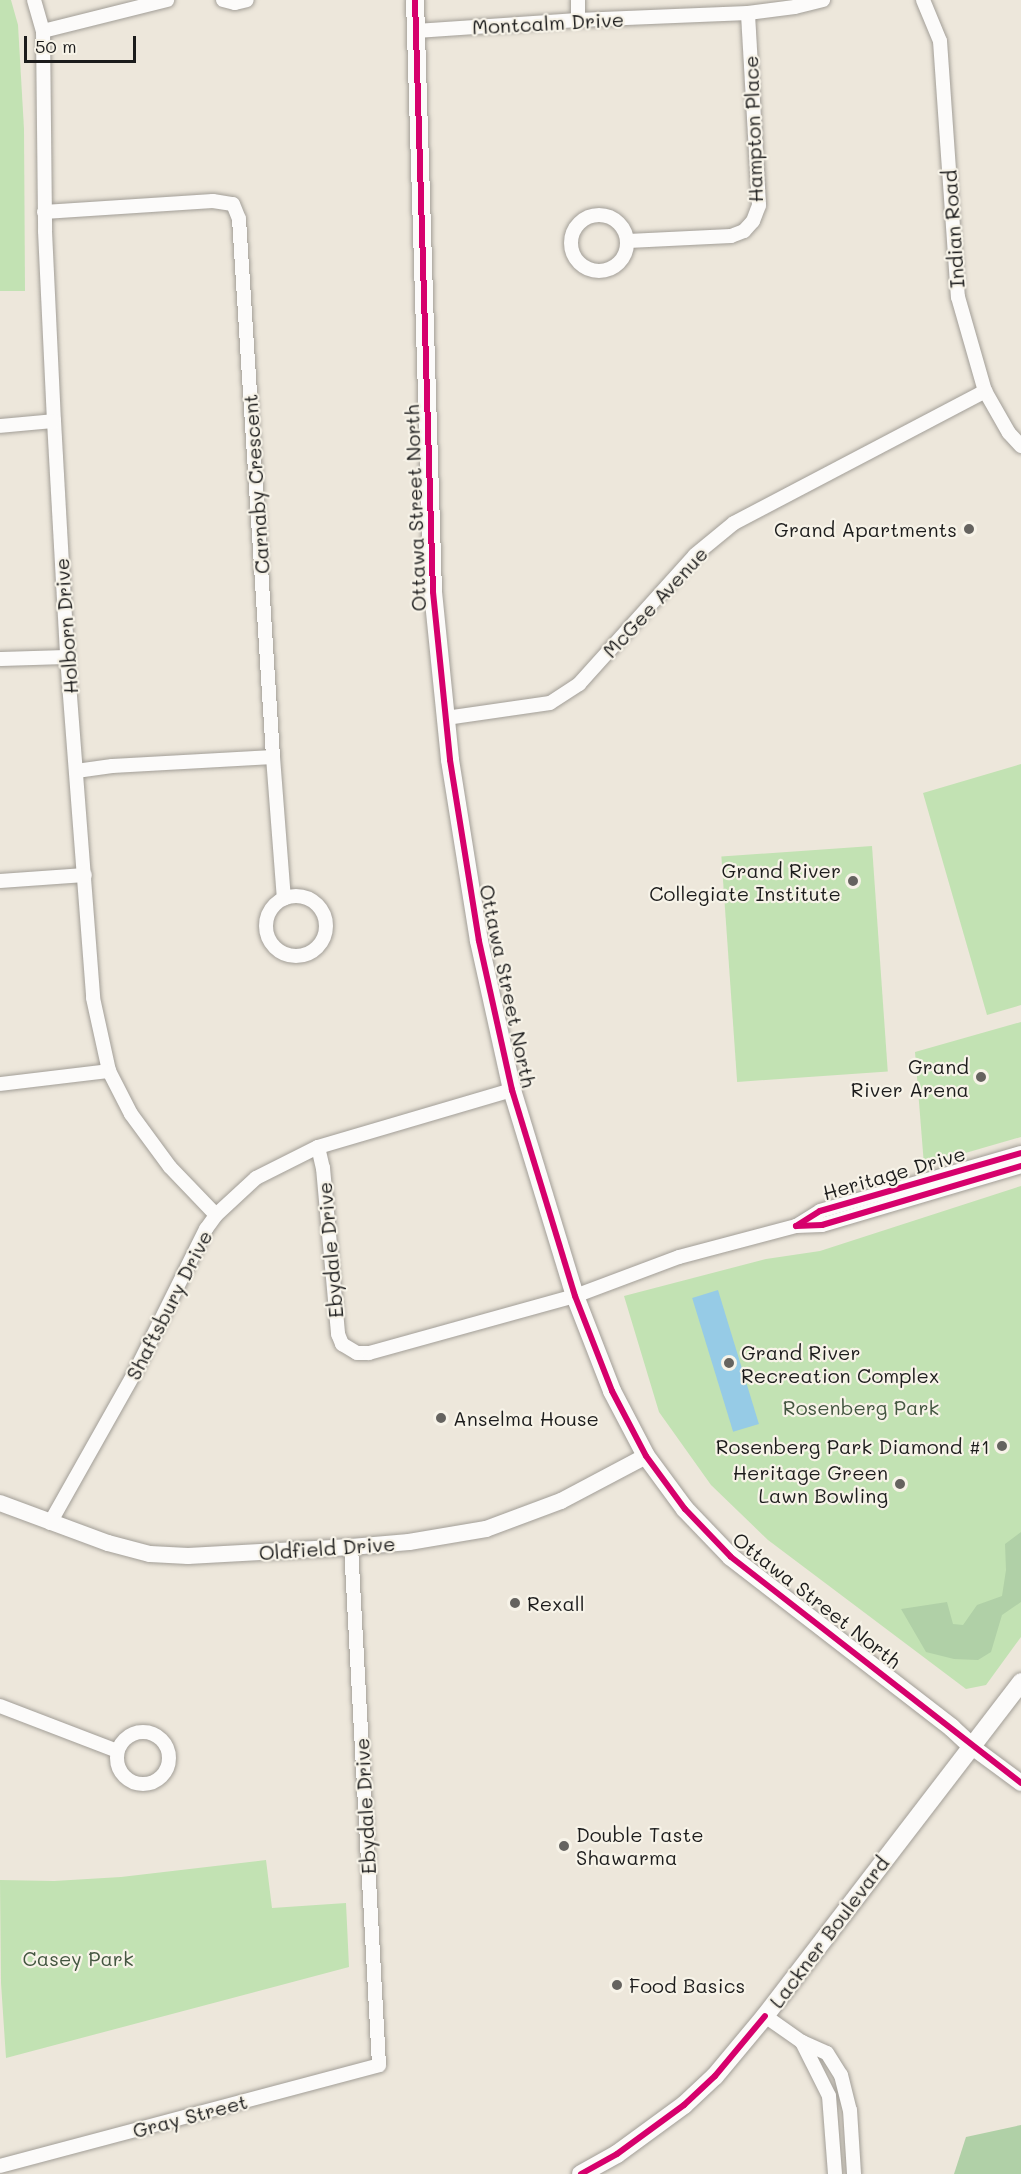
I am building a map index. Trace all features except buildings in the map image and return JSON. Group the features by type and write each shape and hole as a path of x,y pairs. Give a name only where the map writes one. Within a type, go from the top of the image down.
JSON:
{"main road":[{"name":"Ottawa Street North","path":"415,0 433,592 456,807 479,941 512,1090 575,1296 612,1391 646,1456 685,1509 731,1557 952,1728 971,1746"},
{"name":"Lackner Boulevard","path":"581,2174 617,2154 684,2105 715,2076 765,2016 1021,1682"}],"street":[{"name":"Holborn Drive","path":"34,0 43,31 46,120 44,212 54,422 67,657 93,998 109,1071 131,1114 170,1167 216,1215"},
{"path":"43,31 167,0"},
{"path":"224,0 235,3 247,0"},
{"path":"578,0 578,20"},
{"name":"Montcalm Drive","path":"416,31 578,20 748,13 795,7 823,0"},
{"name":"Indian Road","path":"923,0 940,41 958,297 985,391 1009,433 1021,446"},
{"name":"Hampton Place","path":"628,241 732,237 744,231 753,221 759,205 748,13"},
{"name":"Carnaby Crescent","path":"44,212 213,201 233,204 239,219 273,757"},
{"path":"603,215 621,225 628,241 622,260 615,267 601,272 589,270 577,262 572,253 571,240 576,226 587,218 603,215"},
{"name":"McGee Avenue","path":"446,718 550,703 579,684 695,555 734,523 985,391"},
{"path":"0,426 54,422"},
{"path":"0,659 67,657"},
{"path":"76,771 112,766 273,757 284,899"},
{"path":"0,881 85,875"},
{"path":"298,896 308,899 323,914 326,928 323,938 312,952 302,956 289,956 279,952 270,942 266,932 267,918 271,909 284,899 298,896"},
{"path":"0,1084 109,1071"},
{"name":"Shaftsbury Drive","path":"50,1523 134,1374 198,1244 216,1215 256,1178 318,1147 512,1090"},
{"name":"Ebydale Drive","path":"318,1147 323,1168 338,1334 342,1344 348,1349"},
{"name":"Heritage Drive","path":"796,1226 820,1211 1021,1153"},
{"name":"Heritage Drive","path":"348,1349 369,1353 575,1296 679,1257 796,1226 822,1225 1021,1166"},
{"name":"Oldfield Drive","path":"0,1503 50,1523 150,1554 188,1556 351,1547 410,1542 486,1529 561,1501 646,1456"},
{"name":"Ebydale Drive","path":"351,1547 380,2065"},
{"path":"0,1706 117,1751"},
{"name":"Ottawa Street North","path":"971,1746 1021,1783"},
{"path":"765,2016 802,2042 827,2053 841,2075 850,2110 854,2174"},
{"path":"802,2042 829,2096 835,2174"},
{"name":"Gray Street","path":"0,2166 380,2065"}],"green space":[{"path":"0,0 11,0 18,25 24,129 25,291 0,291"},
{"path":"1021,764 1021,1005 987,1015 923,793"},
{"path":"872,846 888,1071 737,1082 721,857"},
{"path":"1021,1022 1021,1137 924,1165 915,1052"},
{"name":"Rosenberg Park","path":"1021,1186 1021,1637 986,1685 966,1689 768,1540 711,1485 659,1412 624,1296 766,1259 820,1251"},
{"path":"1021,1532 1021,1602 1002,1615 991,1652 978,1660 954,1659 926,1652 901,1609 947,1602 953,1624 963,1625 977,1605 1002,1596 1006,1570 1005,1544"},
{"name":"Casey Park","path":"266,1860 272,1908 346,1903 349,1967 6,2058 1,1983 0,1880 54,1881 121,1877"},
{"path":"1021,2125 1021,2174 954,2174 966,2137"}],"water":[{"path":"718,1290 759,1424 733,1432 692,1298"}],"cycle path":[{"path":"415,0 433,592 450,760 479,941 512,1090 575,1296 612,1391 646,1456 685,1509 731,1557 1021,1783"},
{"path":"796,1226 820,1211 1021,1153"},
{"path":"796,1226 822,1225 1021,1166"},
{"path":"581,2174 617,2154 684,2105 715,2076 765,2016"}],"place":[{"name":"Grand Apartments","path":"969,529"},
{"name":"Grand River Collegiate Institute","path":"853,881"},
{"name":"Grand River Arena","path":"981,1077"},
{"name":"Grand River Recreation Complex","path":"729,1363"},
{"name":"Anselma House","path":"441,1418"},
{"name":"Rosenberg Park Diamond #1","path":"1002,1446"},
{"name":"Heritage Green Lawn Bowling","path":"900,1484"},
{"name":"Rexall","path":"515,1603"},
{"name":"Double Taste Shawarma","path":"564,1846"},
{"name":"Food Basics","path":"617,1985"}]}
